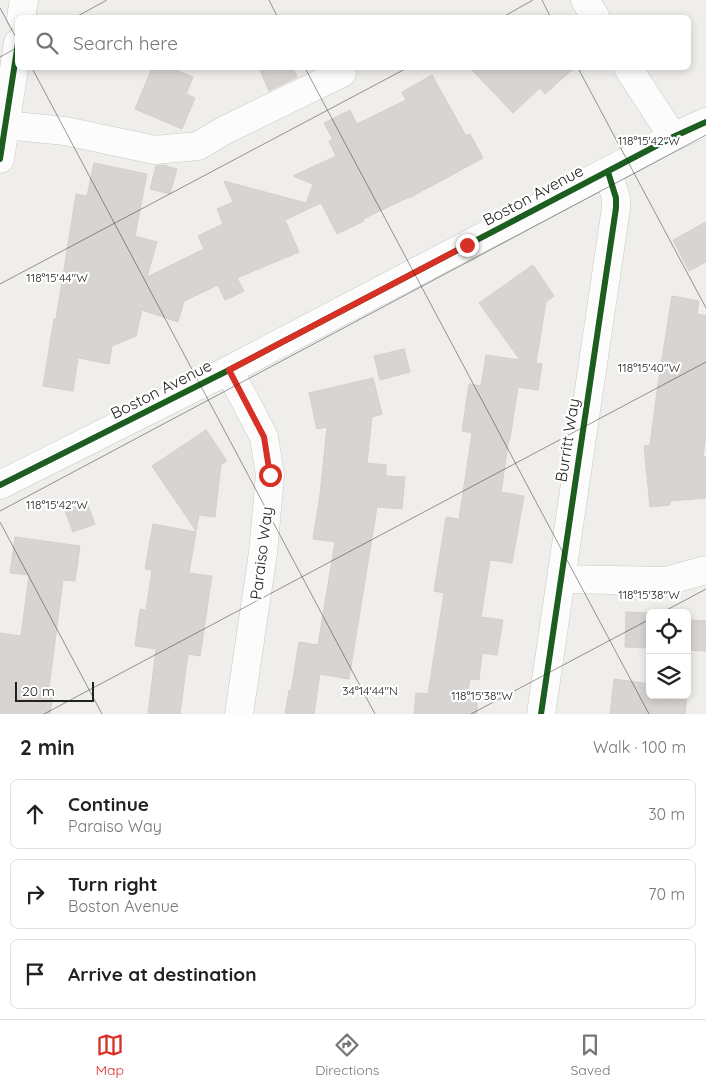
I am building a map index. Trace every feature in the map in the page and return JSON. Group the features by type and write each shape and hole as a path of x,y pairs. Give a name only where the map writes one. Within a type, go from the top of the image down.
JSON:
{"street":[{"path":"22,15 24,0"},
{"path":"585,0 594,15"},
{"path":"0,159 15,62"},
{"path":"629,70 673,137"},
{"path":"5,125 65,131 155,150 198,146 225,130 342,73"},
{"name":"Boston Avenue","path":"0,485 229,370 673,137 706,122"},
{"name":"Burritt Way","path":"541,714 616,208 616,198 608,172"},
{"name":"Paraiso Way","path":"229,370 264,437 270,475 263,553 239,714"},
{"path":"560,579 666,580 706,570"}],"building":[{"path":"151,70 175,70 193,77 186,94 195,98 182,129 135,109"},
{"path":"260,70 294,70 297,77 269,91"},
{"path":"472,70 572,70 545,94 540,88 513,113"},
{"path":"432,75 466,136 470,134 483,158 337,234 321,203 285,220 299,252 237,278 244,291 225,300 218,285 184,301 178,322 142,310 136,336 112,346 109,364 78,358 73,391 43,386 76,194 87,196 94,163 147,174 135,236 157,242 147,277 204,249 198,236 223,224 217,209 233,202 224,181 306,203 313,184 293,176 336,156 329,141 333,140 324,123 350,110 357,124 406,100 402,92"},
{"path":"163,165 177,169 170,194 150,189 156,166"},
{"path":"706,222 706,262 689,271 673,240"},
{"path":"533,265 554,296 546,302 536,363 542,364 538,390 518,387 509,438 501,492 524,496 512,563 490,560 481,617 503,620 497,655 482,653 479,680 470,679 467,699 477,701 477,714 414,714 416,693 428,694 444,593 434,591 446,517 459,519 472,433 462,431 469,384 481,386 486,355 520,360 479,303"},
{"path":"672,296 699,301 697,314 706,316 706,433 703,457 706,457 706,498 670,501 670,505 650,507 644,446 650,445"},
{"path":"404,349 410,372 380,380 374,356"},
{"path":"373,378 382,414 372,417 367,463 386,465 386,476 405,477 402,509 377,507 349,679 320,674 314,714 285,714 299,642 318,645 335,542 313,539 327,427 317,429 309,393"},
{"path":"206,430 227,461 221,464 215,517 199,515 196,531 152,466"},
{"path":"86,500 95,524 73,532 64,508"},
{"path":"153,524 196,532 189,573 212,576 200,656 188,654 180,714 148,714 156,649 135,646 140,609 146,610 152,570 145,569"},
{"path":"15,537 80,546 75,581 63,580 49,687 54,688 50,714 0,714 0,633 21,636 29,575 10,573"},
{"path":"626,612 646,613 646,648 625,647"},
{"path":"691,620 706,621 706,651 691,650"},
{"path":"614,679 646,683 646,699 687,699 685,714 610,714"}],"cycle path":[{"path":"0,159 15,62"},
{"path":"0,485 229,370 673,137 706,122"},
{"path":"541,714 616,208 616,198 608,172"}],"route":[{"path":"270,475 264,437 229,370 467,245"}]}
